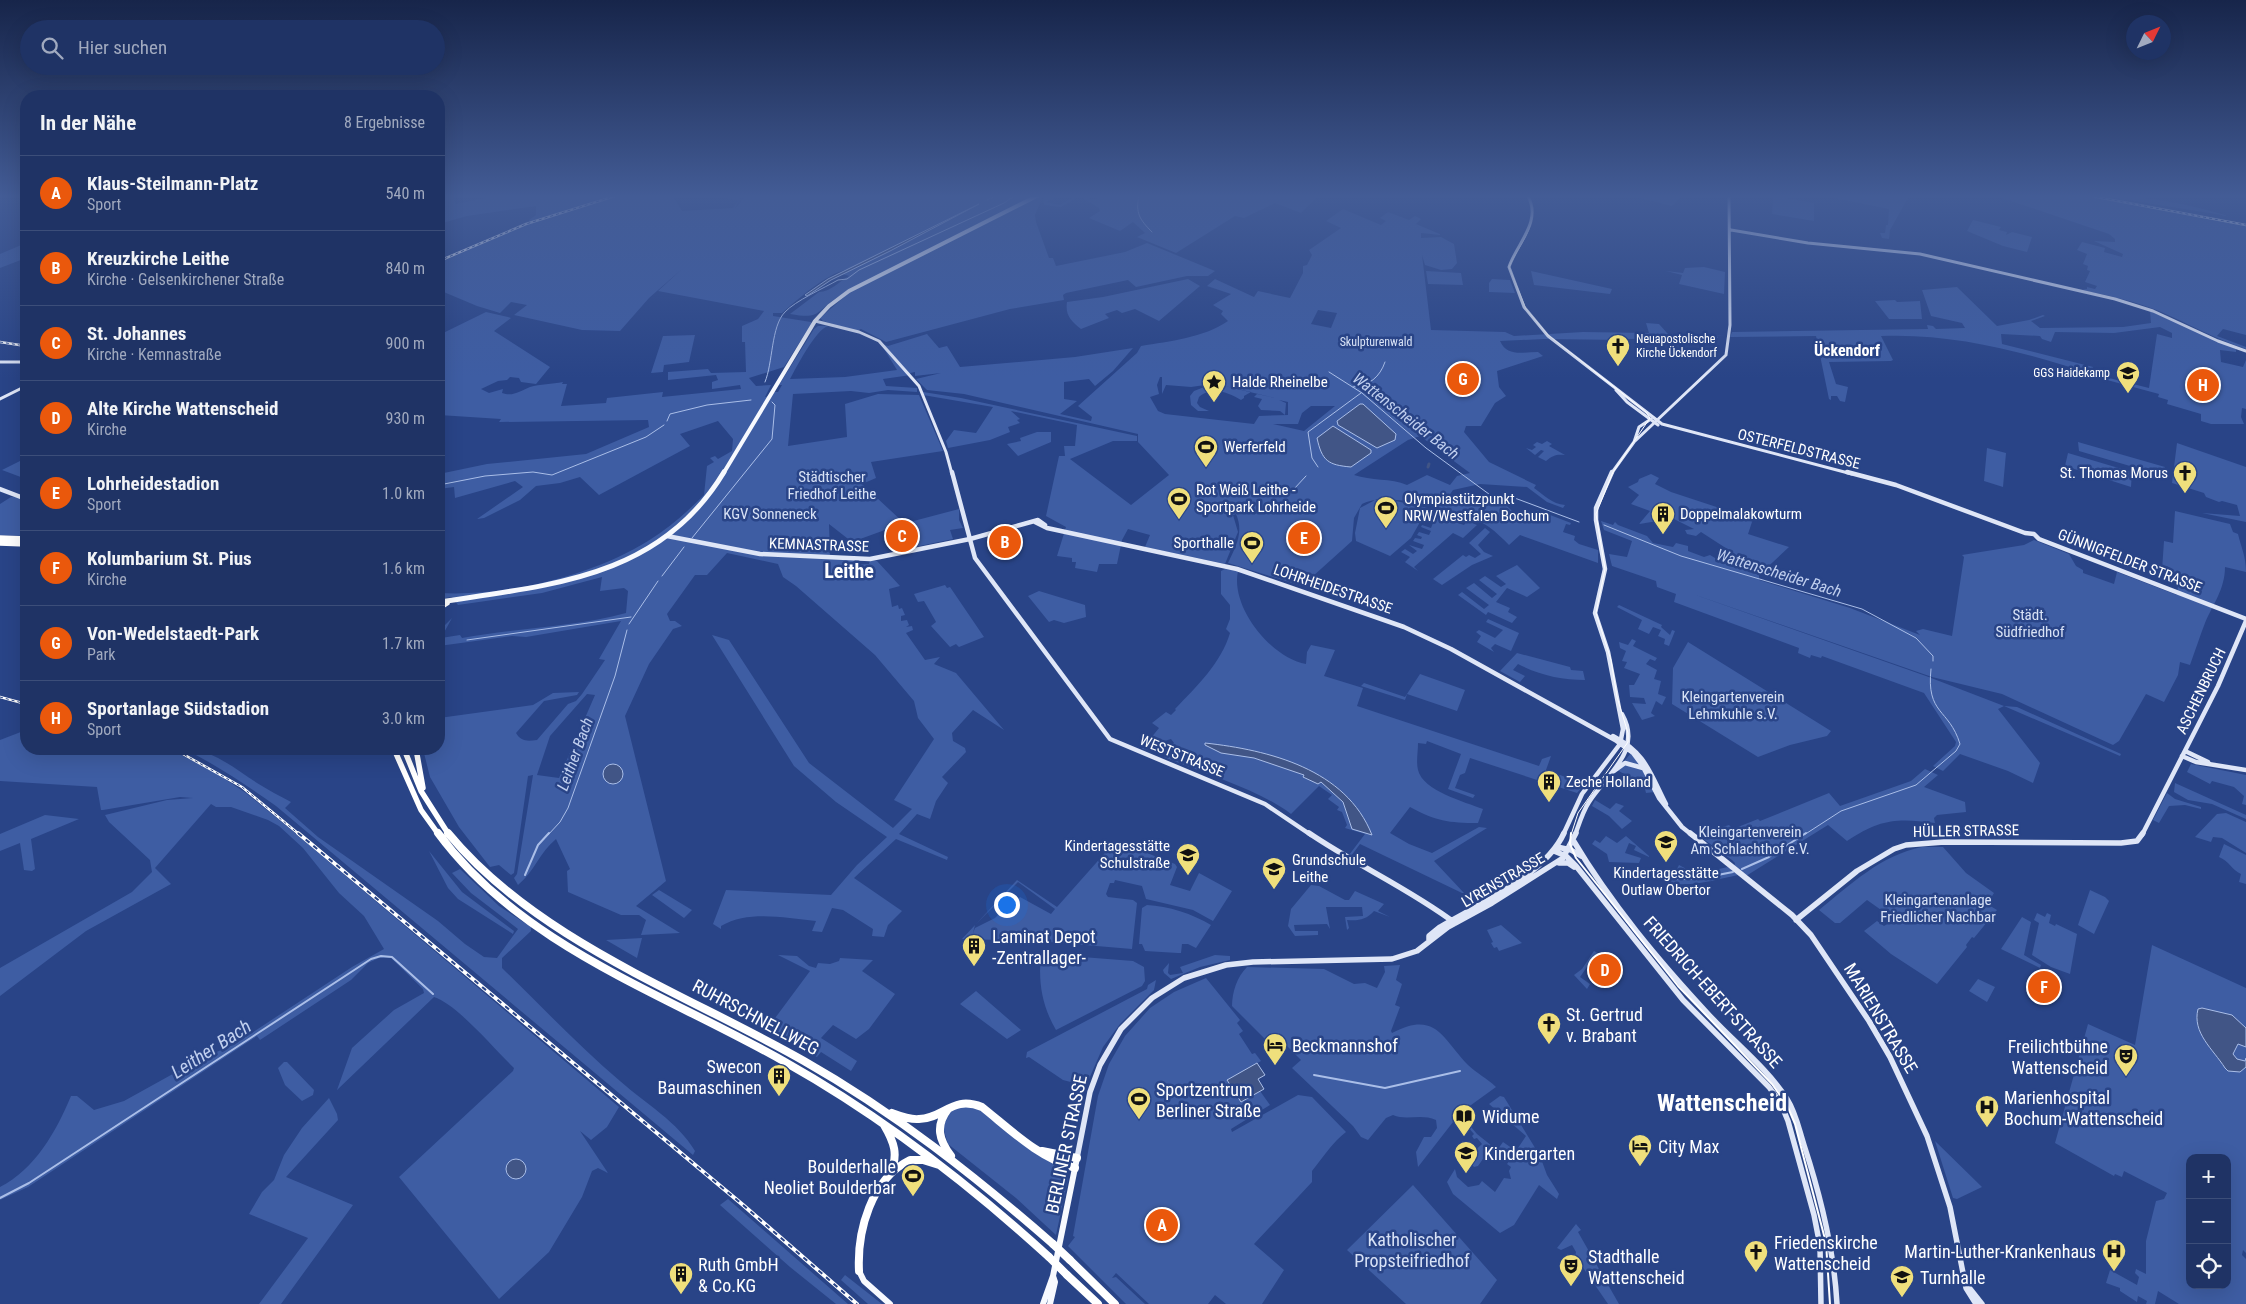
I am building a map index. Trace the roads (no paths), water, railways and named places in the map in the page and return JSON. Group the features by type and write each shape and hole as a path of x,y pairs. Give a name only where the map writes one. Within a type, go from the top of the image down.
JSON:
{"highway":[{"path":"0,538 20,539"},
{"path":"0,543 20,544"},
{"name":"RUHRSCHNELLWEG","path":"396,755 416,802 438,837 478,882 518,916 577,952 784,1061 882,1121 945,1168 1049,1258 1098,1304"},
{"name":"RUHRSCHNELLWEG","path":"407,755 425,798 463,852 497,886 532,913 584,944 778,1046 882,1110 954,1160 1053,1244 1116,1304"},
{"path":"417,755 425,798"},
{"path":"882,1110 899,1116 924,1119 962,1102 976,1104 1054,1162 1075,1168"},
{"path":"949,1108 940,1120 938,1132 944,1146 954,1160"},
{"path":"882,1121 897,1150 894,1167 887,1180"},
{"path":"1035,1149 1056,1156 1077,1158"},
{"path":"859,1271 859,1249 865,1221 878,1191 887,1180 906,1162 913,1159 922,1159 945,1168"}],"main road":[{"path":"446,602 533,589 589,574 634,555 667,536 693,514 710,495 815,321 829,306 849,291 917,257"},
{"name":"BERLINER STRASSE","path":"1043,1304 1053,1276 1077,1158"},
{"path":"859,1271 864,1281 890,1304"},
{"name":"BERLINER STRASSE","path":"1050,1304 1055,1282 1053,1276"}],"street":[{"path":"1514,257 1509,267 1524,306 1548,336 1656,421"},
{"path":"1667,806 1640,754 1621,742 1623,730 1621,712 1608,652 1595,613 1605,563 1596,514 1609,477 1634,442 1726,355 1730,325 1728,288 1730,257"},
{"path":"1932,257 2115,299 2158,313 2218,341 2246,351"},
{"name":"WESTSTRASSE","path":"815,321 865,334 879,341 919,386 946,452 978,563 1110,739 1265,804 1347,859 1383,878 1453,921"},
{"path":"0,361 20,362"},
{"path":"0,399 20,389"},
{"path":"1615,389 1649,419 1656,421"},
{"path":"1634,442 1637,430 1649,419"},
{"name":"OSTERFELDSTRASSE","path":"1656,421 1682,430 1910,490"},
{"path":"0,489 20,497"},
{"name":"GÜNNIGFELDER STRASSE","path":"1910,490 2213,606"},
{"name":"KEMNASTRASSE","path":"667,536 755,553 858,559 878,558 1037,521"},
{"name":"LOHRHEIDESTRASSE","path":"1037,521 1051,527 1237,569 1394,623 1451,649 1621,742"},
{"name":"ASCHENBRUCH","path":"2130,843 2137,841 2145,830 2218,686 2246,620 2213,606"},
{"path":"1621,712 1629,732 1628,747 1639,760 1660,798 1667,806"},
{"name":"LOHRHEIDESTRASSE","path":"1588,725 1607,733 1621,742"},
{"path":"1607,733 1616,734 1623,730"},
{"name":"LYRENSTRASSE","path":"1453,921 1492,903 1557,863 1565,831 1582,794 1621,742"},
{"name":"LYRENSTRASSE","path":"1453,921 1567,849 1573,840 1588,803 1613,772 1628,747"},
{"path":"2183,754 2196,762 2246,770"},
{"path":"1613,772 1625,764 1635,764 1644,769"},
{"name":"MARIENSTRASSE","path":"1667,806 1682,827 1796,920 1819,946 1869,1021 1921,1121 1950,1207 1965,1282"},
{"name":"LYRENSTRASSE","path":"1565,831 1567,849"},
{"name":"FRIEDRICH-EBERT-STRASSE","path":"1573,840 1605,890 1666,967 1783,1093 1798,1123 1816,1183 1833,1250 1837,1304"},
{"name":"HÜLLER STRASSE","path":"1796,920 1857,871 1906,844 1944,842 2130,843"},
{"name":"LYRENSTRASSE","path":"1560,853 1567,849"},
{"name":"FRIEDRICH-EBERT-STRASSE","path":"1567,849 1583,857"},
{"name":"FRIEDRICH-EBERT-STRASSE","path":"1560,853 1578,869 1688,1006 1774,1093 1788,1121 1818,1237 1821,1304"},
{"path":"1557,863 1568,863 1578,869"},
{"name":"BERLINER STRASSE","path":"1077,1158 1090,1092 1102,1060 1117,1034 1134,1014 1167,988 1203,971 1244,962 1399,958 1417,951 1453,921"},
{"path":"1965,1282 1968,1293 1976,1304"},
{"path":"1965,1282 1982,1304"}],"waterway":[{"name":"Leither Bach","path":"765,382 777,326 785,312 802,299 838,280 847,279 859,270 887,257"},
{"path":"1353,387 1364,385 1373,380 1385,362"},
{"name":"Wattenscheider Bach","path":"1329,372 1362,393 1426,448 1493,497 1512,497 1579,522"},
{"path":"1318,467 1312,458 1308,432 1361,393"},
{"path":"667,421 670,414 707,405 751,400"},
{"name":"Leither Bach","path":"692,538 772,439 775,405 772,402"},
{"path":"445,484 485,476 533,472 552,475 646,437 664,425"},
{"path":"1294,489 1306,476"},
{"name":"Wattenscheider Bach","path":"1604,525 1681,556 1862,609 1916,638 1933,656 1933,661"},
{"name":"Leither Bach","path":"662,576 684,547"},
{"name":"Leither Bach","path":"629,624 658,581"},
{"path":"467,640 631,617"},
{"name":"Leither Bach","path":"548,835 560,822 568,808 615,676 627,630"},
{"name":"Wattenscheider Bach","path":"1804,835 1841,811 1916,785 1956,751 1960,744 1955,732 1935,703 1932,695 1930,684 1931,669"},
{"name":"Leither Bach","path":"525,875 538,845 549,833"},
{"name":"Wattenscheider Bach","path":"1742,869 1769,857 1806,833"},
{"name":"Wattenscheider Bach","path":"1664,879 1697,879 1733,872"},
{"name":"Leither Bach","path":"0,1198 29,1183 371,959 381,956 392,957 433,994"},
{"path":"1314,1075 1385,1088 1460,1071"}],"tram line":[{"path":"1515,257 1509,267 1526,309 1548,335 1646,412 1650,418 1613,472 1596,514 1605,569 1596,613 1611,660 1617,697 1628,733 1628,742 1578,813 1571,835"},
{"path":"1571,833 1570,844 1576,858 1678,986 1772,1084 1787,1105 1795,1124 1826,1243 1830,1304"}],"railway":[{"path":"445,258 449,257"},
{"path":"0,342 20,345"},
{"path":"0,697 20,702"},
{"path":"185,755 242,787 300,835"},
{"path":"298,833 743,1205 857,1304"}],"place":[{"name":"Neuapostolische Kirche Ückendorf","path":"1618,367"},
{"name":"Von-Wedelstaedt-Park","path":"1463,379"},
{"name":"Sportanlage Südstadion","path":"2203,385"},
{"name":"GGS Haidekamp","path":"2128,394"},
{"name":"Halde Rheinelbe","path":"1214,403"},
{"name":"Werferfeld","path":"1206,468"},
{"name":"St. Thomas Morus","path":"2185,494"},
{"name":"Rot Weiß Leithe - Sportpark Lohrheide","path":"1179,520"},
{"name":"Olympiastützpunkt NRW/Westfalen Bochum","path":"1386,529"},
{"name":"Doppelmalakowturm","path":"1663,535"},
{"name":"St. Johannes","path":"902,536"},
{"name":"Lohrheidestadion","path":"1304,538"},
{"name":"Kreuzkirche Leithe","path":"1005,542"},
{"name":"Sporthalle","path":"1252,564"},
{"name":"Zeche Holland","path":"1549,803"},
{"name":"Kindertagesstätte Outlaw Obertor","path":"1666,863"},
{"name":"Kindertagesstätte Schulstraße","path":"1188,876"},
{"name":"Grundschule Leithe","path":"1274,890"},
{"name":"Laminat Depot -Zentrallager-","path":"974,967"},
{"name":"Alte Kirche Wattenscheid","path":"1605,970"},
{"name":"Kolumbarium St. Pius","path":"2044,987"},
{"name":"St. Gertrud v. Brabant","path":"1549,1045"},
{"name":"Beckmannshof","path":"1275,1066"},
{"name":"Freilichtbühne Wattenscheid","path":"2126,1077"},
{"name":"Swecon Baumaschinen","path":"779,1097"},
{"name":"Sportzentrum Berliner Straße","path":"1139,1120"},
{"name":"Marienhospital Bochum-Wattenscheid","path":"1987,1128"},
{"name":"Widume","path":"1464,1137"},
{"name":"City Max","path":"1640,1167"},
{"name":"Kindergarten","path":"1466,1174"},
{"name":"Boulderhalle Neoliet Boulderbar","path":"913,1197"},
{"name":"Klaus-Steilmann-Platz","path":"1162,1225"},
{"name":"Martin-Luther-Krankenhaus","path":"2114,1272"},
{"name":"Friedenskirche Wattenscheid","path":"1756,1273"},
{"name":"Stadthalle Wattenscheid","path":"1571,1287"},
{"name":"Ruth GmbH & Co.KG","path":"681,1295"},
{"name":"Turnhalle","path":"1902,1298"}],"district":[{"name":"Ückendorf","path":"1847,350"},
{"name":"Leithe","path":"849,571"},
{"name":"Wattenscheid","path":"1722,1103"}],"park label":[{"name":"Skulpturenwald","path":"1376,342"},
{"name":"Städtischer Friedhof Leithe","path":"832,486"},
{"name":"KGV Sonneneck","path":"770,514"},
{"name":"Städt. Südfriedhof","path":"2030,624"},
{"name":"Kleingartenverein Lehmkuhle s.V.","path":"1733,706"},
{"name":"Kleingartenverein Am Schlachthof e.V.","path":"1750,840"},
{"name":"Kleingartenanlage Friedlicher Nachbar","path":"1938,908"},
{"name":"Katholischer Propsteifriedhof","path":"1412,1249"}]}
